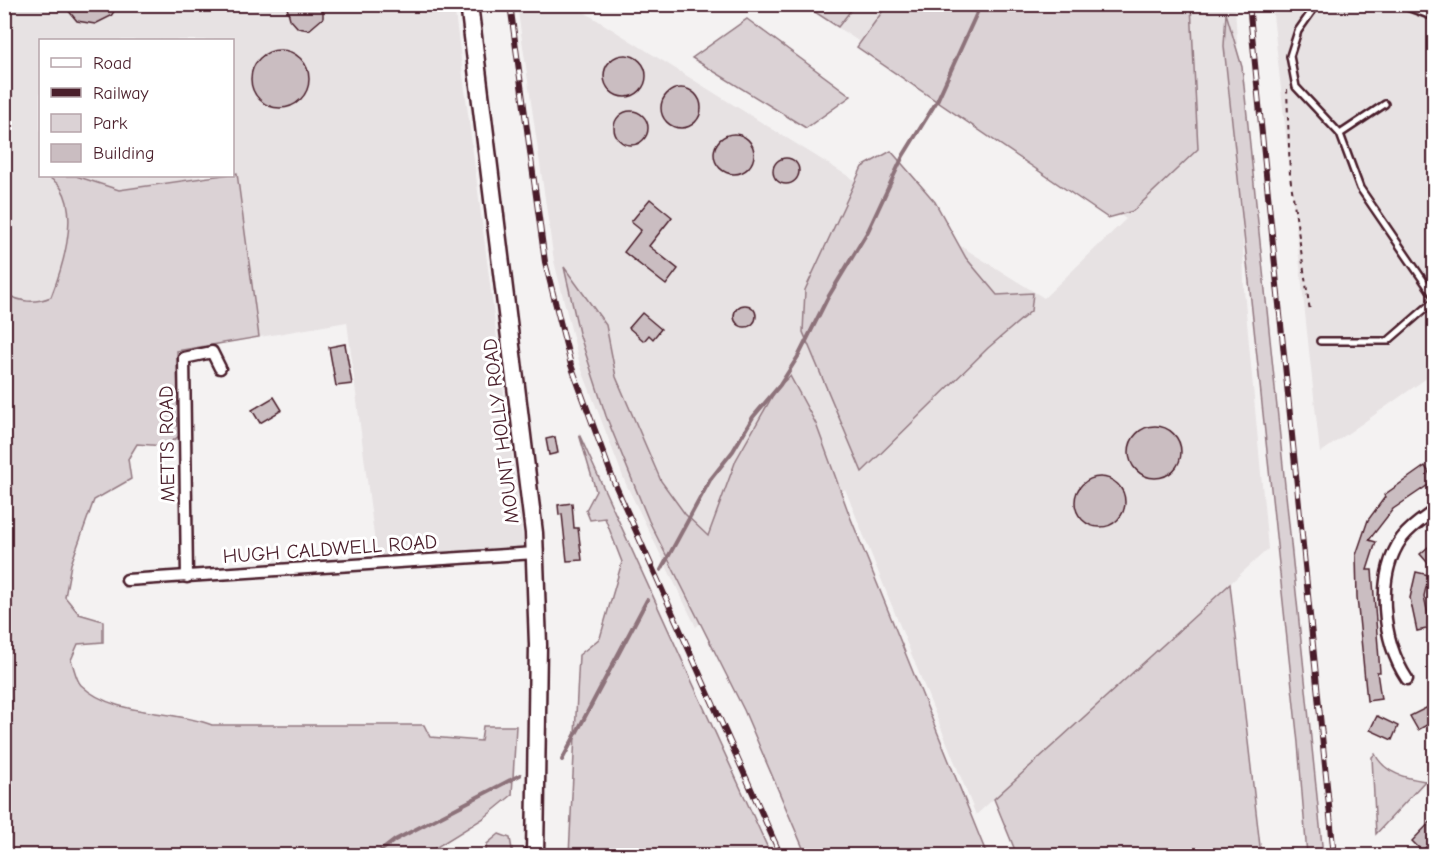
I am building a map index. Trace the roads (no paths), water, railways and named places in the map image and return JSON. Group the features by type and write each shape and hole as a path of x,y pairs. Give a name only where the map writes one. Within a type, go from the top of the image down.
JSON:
{"main road":[{"name":"MOUNT HOLLY ROAD","path":"470,4 520,404 535,553 538,645 535,855"}],"street":[{"name":"METTS ROAD","path":"187,578 184,358 212,352 220,369"},
{"path":"1407,679 1393,653 1388,627 1386,576 1390,561 1403,537 1411,527 1434,511"},
{"name":"HUGH CALDWELL ROAD","path":"127,580 187,578 535,553"}],"lane":[{"path":"1317,4 1298,31 1290,56 1296,87 1340,134 1360,188 1434,296"},
{"path":"1399,4 1434,16"},
{"path":"1340,134 1385,104"},
{"path":"1320,341 1388,340 1434,301"}],"waterway":[{"path":"661,570 710,480 733,451 753,417 780,385 799,355 827,299 868,231 903,156 937,101 981,4"},
{"path":"562,760 647,600"},
{"path":"374,856 395,840 520,775"}],"railway":[{"path":"510,4 545,262 571,365 614,482 781,856"},
{"path":"1249,4 1334,856"}]}
